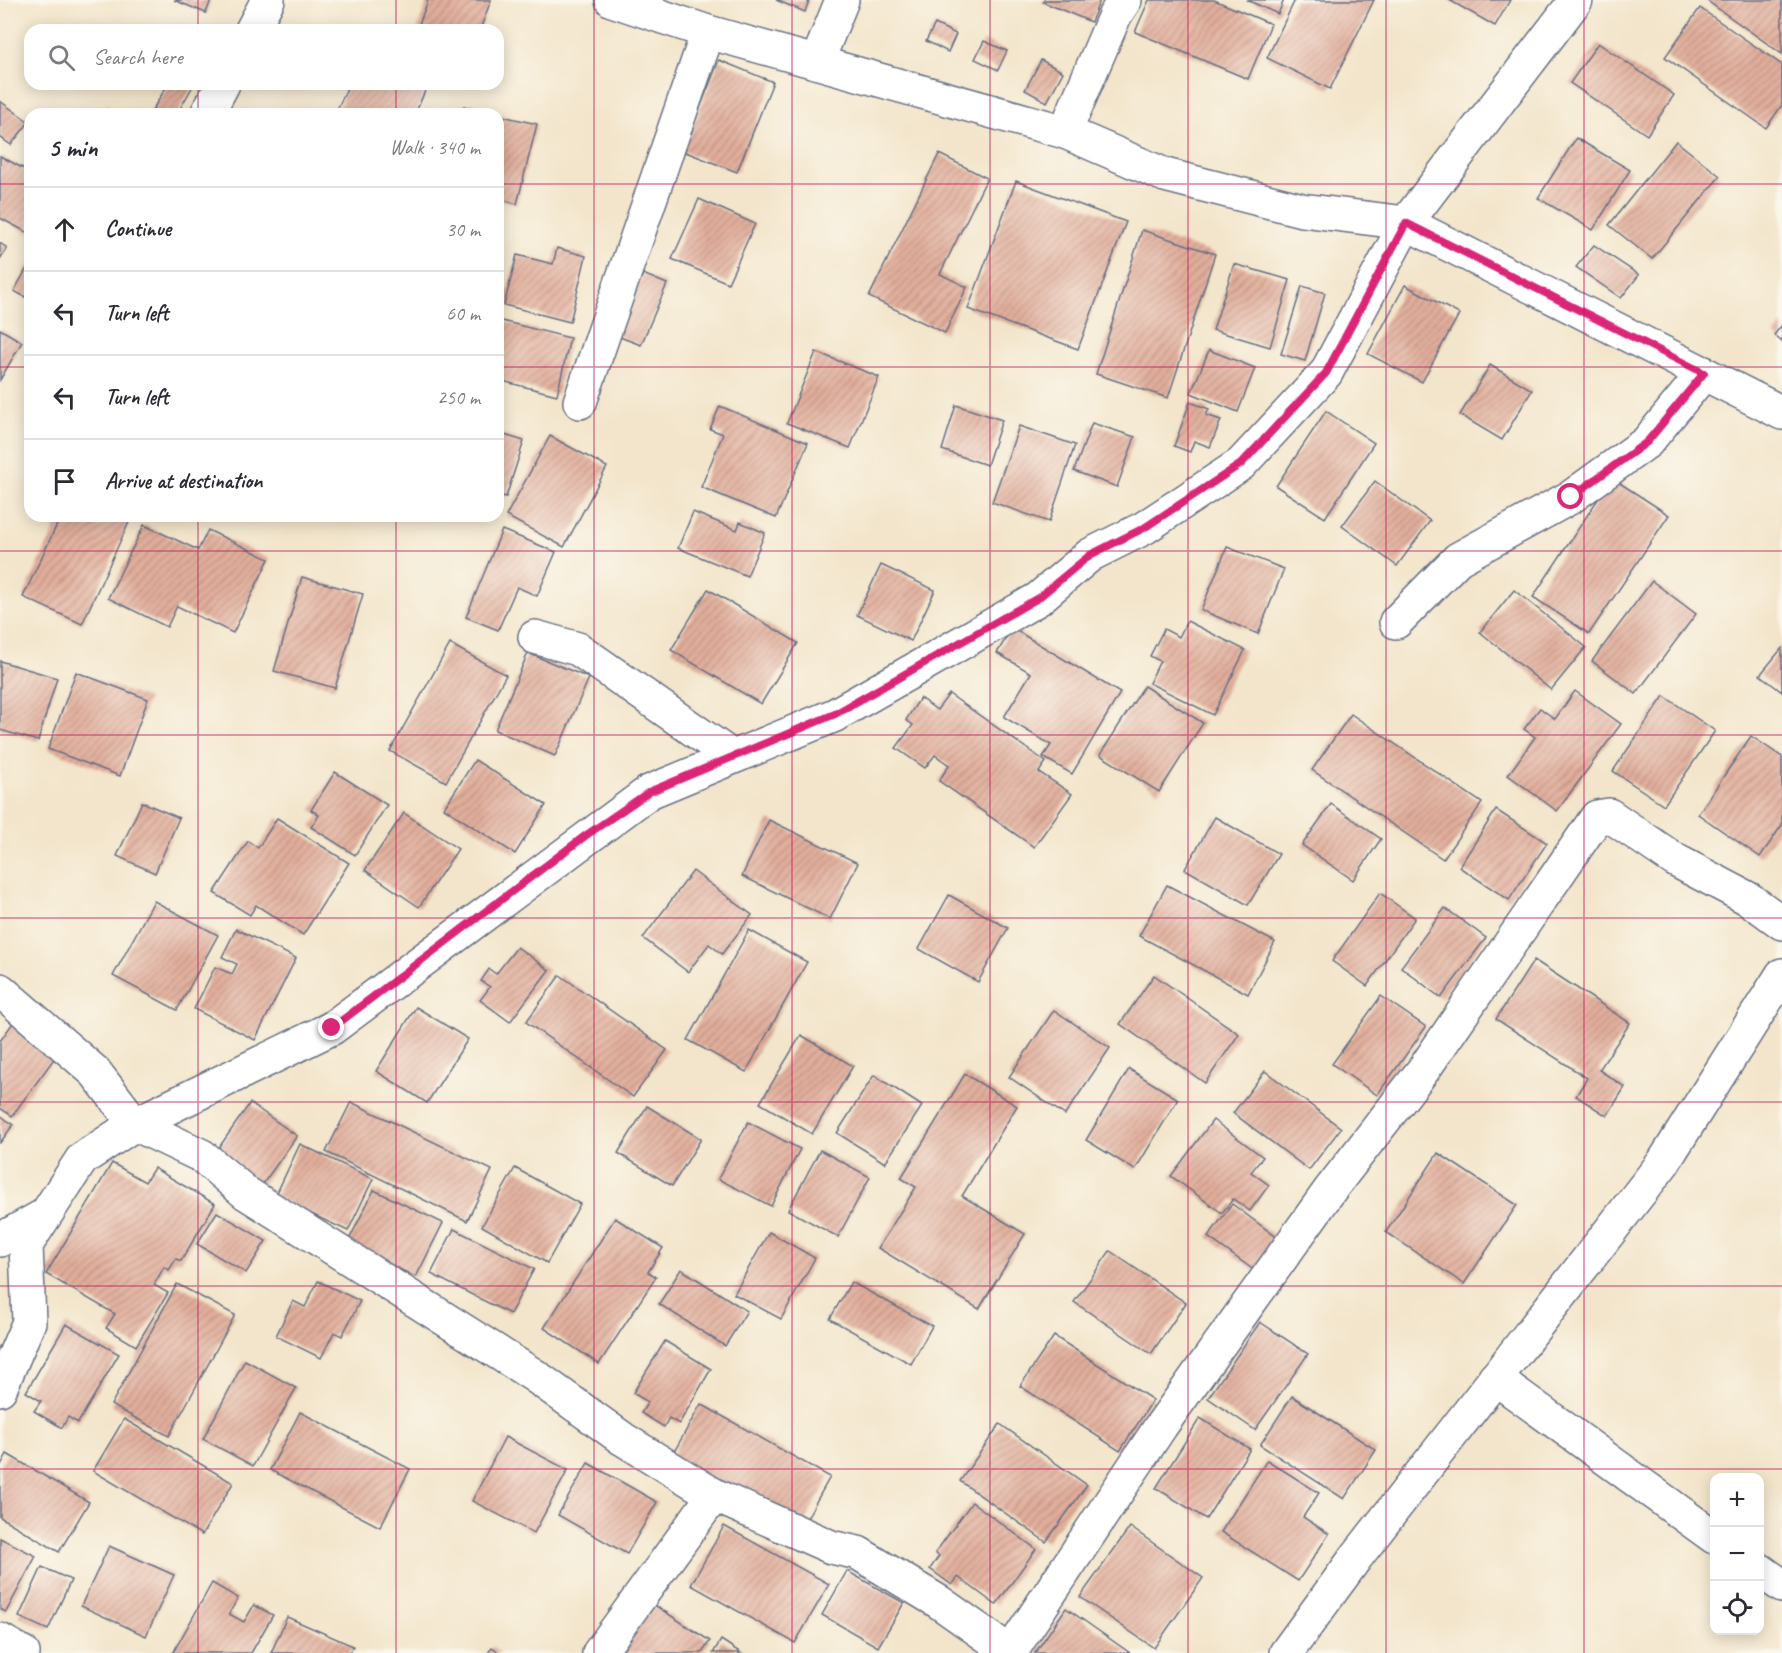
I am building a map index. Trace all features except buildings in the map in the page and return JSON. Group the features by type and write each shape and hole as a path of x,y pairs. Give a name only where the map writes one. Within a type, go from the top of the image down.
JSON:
{"street":[{"path":"255,24 268,0"},
{"path":"612,0 708,33 1065,132 1165,175 1302,210 1406,223 1782,413"},
{"path":"817,62 842,0"},
{"path":"1065,132 1115,15 1125,0"},
{"path":"0,1389 29,1322 26,1245 49,1213 82,1159 135,1124 332,1028 585,836 649,792 835,714 1038,598 1090,555 1144,528 1241,464 1326,373 1406,223 1576,0"},
{"path":"580,402 708,33"},
{"path":"210,108 220,90"},
{"path":"1396,622 1458,559 1571,497 1647,442 1704,373"},
{"path":"535,637 578,649 731,756"},
{"path":"0,990 95,1072 135,1124 202,1156 246,1193 535,1376 622,1439 714,1495 831,1547 858,1553 939,1602 1010,1653 1161,1426 1330,1190 1424,1069 1597,817 1609,815 1675,860 1749,899 1782,922"},
{"path":"1286,1653 1364,1547 1663,1163 1782,975"},
{"path":"0,1240 49,1213"},
{"path":"1495,1377 1710,1534"},
{"path":"601,1652 714,1495"},
{"path":"1764,1573 1782,1586"},
{"path":"0,1640 23,1653"}],"route":[{"path":"332,1028 585,836 649,792 835,714 1038,598 1090,555 1144,528 1241,464 1326,373 1406,223 1704,373 1647,442 1571,497"}]}
